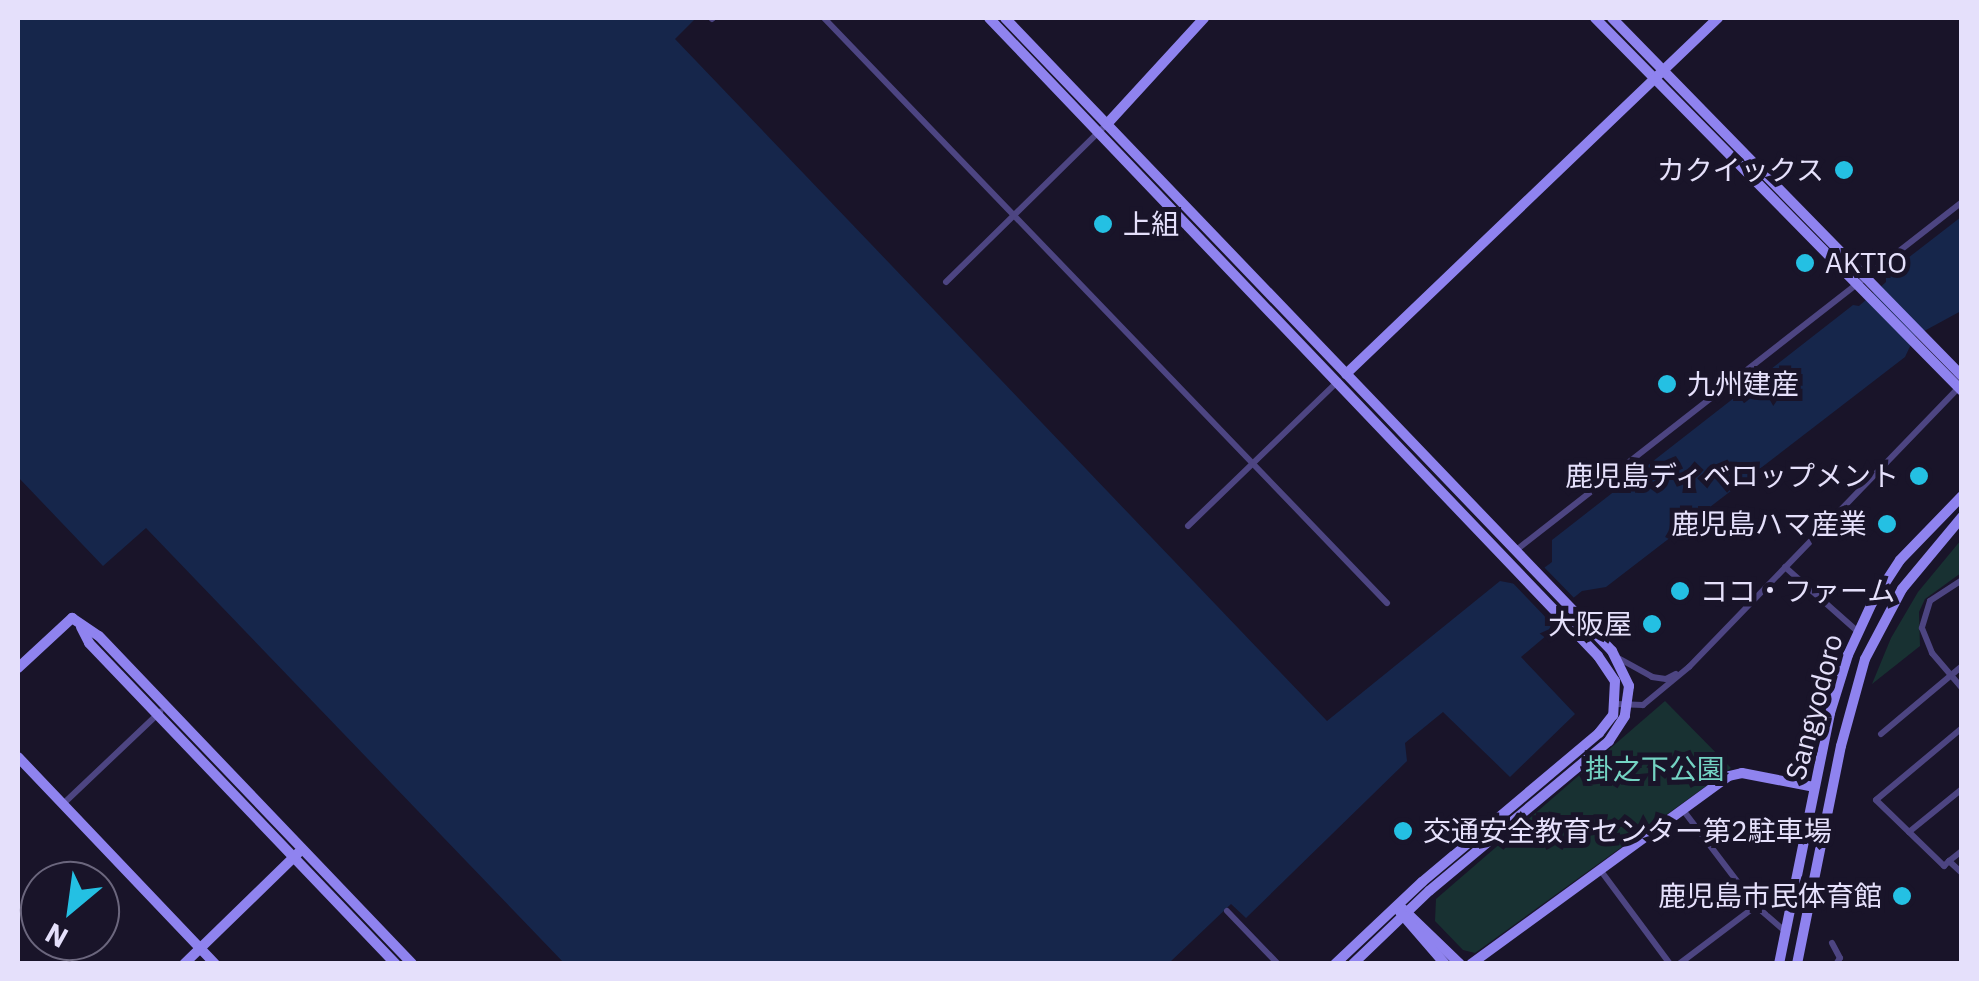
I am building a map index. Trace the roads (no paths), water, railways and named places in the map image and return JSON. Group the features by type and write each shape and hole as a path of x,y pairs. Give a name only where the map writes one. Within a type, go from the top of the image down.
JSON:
{"street":[{"path":"824,18 1388,603"},
{"path":"989,18 1104,128 1346,374 1514,552 1522,568"},
{"path":"1005,18 1337,383 1569,617 1609,670 1622,706"},
{"path":"946,282 1104,128 1204,18"},
{"path":"1595,18 1658,75 1961,385 1689,666 1644,706 1622,706"},
{"path":"1612,18 1658,75"},
{"path":"1188,526 1718,18"},
{"path":"1514,552 1962,202"},
{"name":"Sangyodoro","path":"1779,964 1830,712 1858,631 1900,560 1962,496"},
{"name":"Sangyodoro","path":"1797,964 1841,746 1865,659 1902,588 1962,517"},
{"path":"1784,567 1858,631"},
{"path":"1962,580 1935,596 1922,616 1925,641 1962,688"},
{"path":"1569,617 1624,664 1652,677 1666,679 1689,666"},
{"path":"18,668 72,618 99,636 162,710 395,960 412,964"},
{"path":"1336,964 1402,911 1600,733 1622,706 1629,686 1612,651"},
{"path":"1881,734 1962,666"},
{"path":"63,804 162,710"},
{"path":"1962,728 1876,800 1944,866 1962,851"},
{"path":"18,757 214,964"},
{"path":"1471,964 1735,774 1814,787"},
{"path":"1909,832 1962,789"},
{"path":"1682,810 1756,906 1786,932"},
{"path":"184,964 298,853"},
{"path":"1949,862 1962,873"},
{"path":"1600,870 1670,964"},
{"path":"1679,964 1756,906"},
{"path":"1227,911 1278,964"},
{"path":"1353,964 1402,911"},
{"path":"1402,911 1445,964"},
{"path":"1402,911 1460,964"},
{"path":"1832,944 1840,962"}],"water":[{"path":"18,18 696,18 675,39 1327,721 1500,581 1521,585 1552,562 1552,540 1853,305 1859,306 1886,282 1886,275 1961,217 1961,311 1915,336 1905,357 1606,587 1582,591 1556,612 1547,635 1521,657 1575,714 1510,777 1443,712 1405,743 1407,761 1246,918 1231,904 1169,963 564,963 146,528 103,566 18,477"}],"place":[{"name":"カクイックス","path":"1844,170"},
{"name":"上組","path":"1103,224"},
{"name":"AKTIO","path":"1805,263"},
{"name":"九州建産","path":"1667,384"},
{"name":"鹿児島ディベロップメント","path":"1919,476"},
{"name":"鹿児島ハマ産業","path":"1887,524"},
{"name":"ココ・ファーム","path":"1680,591"},
{"name":"大阪屋","path":"1652,624"},
{"name":"交通安全教育センター第2駐車場","path":"1403,831"},
{"name":"鹿児島市民体育館","path":"1902,896"}],"park label":[{"name":"掛之下公園","path":"1655,769"}]}
